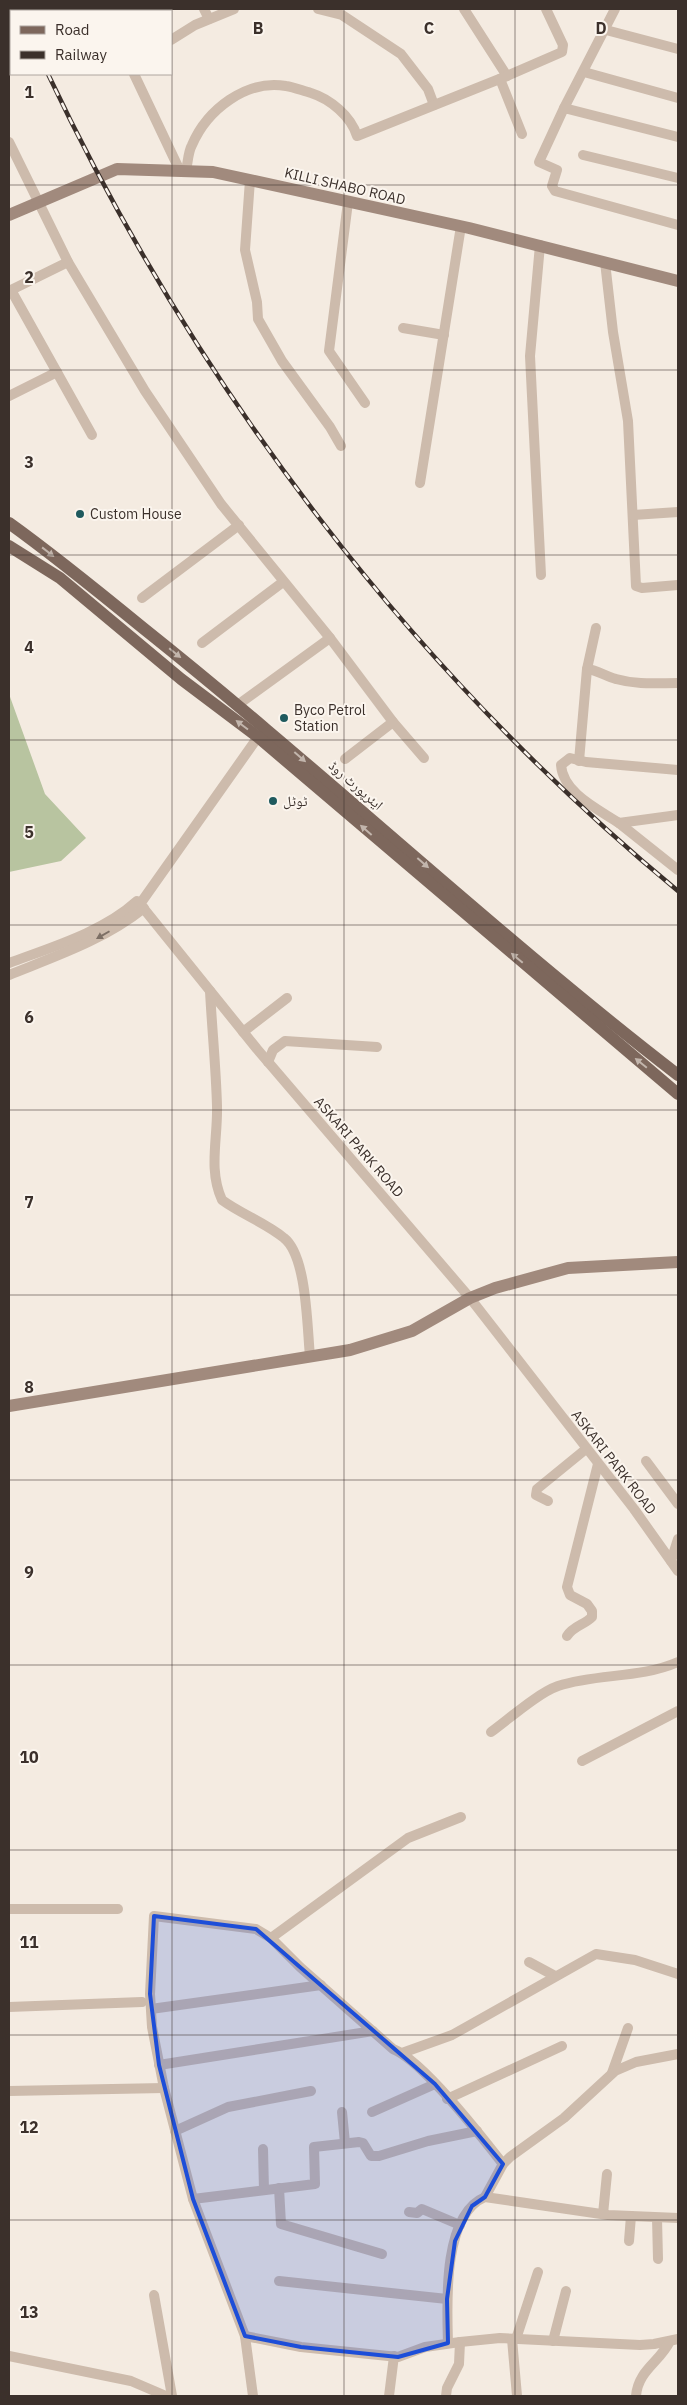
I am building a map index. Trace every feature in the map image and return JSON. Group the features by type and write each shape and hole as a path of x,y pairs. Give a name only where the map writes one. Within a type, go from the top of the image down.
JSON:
{"main road":[{"name":"ایئرپورٹ روڈ","path":"9,523 239,704 525,950 678,1075"},
{"name":"ایئرپورٹ روڈ","path":"9,546 60,578 182,679 258,736 678,1094"}],"street":[{"path":"204,9 209,19"},
{"path":"172,37 234,9"},
{"path":"318,9 342,14 401,54 428,89 434,105"},
{"path":"464,9 503,78 522,134"},
{"path":"183,171 201,126 224,103 257,86 285,85 325,98 353,124 357,136 503,78 564,49 547,9"},
{"path":"615,9 606,30 564,108 539,162 557,170 552,189 678,225"},
{"path":"606,30 678,49"},
{"path":"584,72 678,98"},
{"path":"135,75 183,171"},
{"path":"564,108 678,137"},
{"path":"9,142 68,262 145,391 221,504 330,638 393,722 424,758"},
{"path":"584,155 678,178"},
{"name":"KILLI SHABO ROAD","path":"9,215 116,169 213,172 461,226 678,282"},
{"path":"250,180 245,250 257,302 258,319 282,361 341,446"},
{"path":"348,202 329,352 365,403"},
{"path":"420,483 461,226"},
{"path":"540,245 530,356 541,575"},
{"path":"68,262 10,291 92,434"},
{"path":"605,262 613,332 628,421 636,586 642,588 678,585"},
{"path":"402,328 444,335"},
{"path":"9,396 57,372"},
{"path":"633,515 678,512"},
{"path":"142,598 239,525"},
{"path":"202,643 283,582"},
{"path":"578,760 586,669 596,628"},
{"path":"239,704 330,638"},
{"path":"586,669 614,679 638,683 678,683"},
{"path":"345,759 393,722"},
{"path":"9,974 96,939 127,921 141,904 258,736"},
{"path":"678,770 570,758 560,766 561,775 580,797 618,823 678,870"},
{"path":"618,823 678,814"},
{"path":"9,963 113,920 141,904"},
{"name":"ASKARI PARK ROAD","path":"141,904 268,1062 470,1298 676,1567"},
{"path":"210,991 217,1107 214,1168 217,1190 222,1200 285,1238 295,1253 301,1275 310,1356"},
{"path":"243,1032 287,998"},
{"path":"268,1062 273,1050 284,1041 377,1047"},
{"path":"9,1406 350,1350 412,1332 470,1298 495,1288 568,1268 678,1262"},
{"path":"548,1501 536,1495 537,1489 586,1449"},
{"path":"646,1461 678,1504"},
{"path":"567,1636 572,1629 586,1623 592,1617 592,1611 587,1604 570,1594 567,1587 598,1464"},
{"path":"676,1567 678,1539"},
{"path":"490,1732 555,1687 594,1677 632,1676 678,1662"},
{"path":"582,1761 678,1711"},
{"path":"271,1938 408,1838 461,1817"},
{"path":"9,1910 118,1909"},
{"path":"253,2396 245,2336 193,2199 159,2065 152,2027 151,2009 154,1916 256,1929 271,1938 321,1985 393,2049 402,2053 435,2084 477,2131 503,2164"},
{"path":"402,2053 452,2035 596,1954 635,1960 678,1974"},
{"path":"529,1962 555,1976"},
{"path":"151,2009 321,1985"},
{"path":"9,2007 142,2002"},
{"path":"612,2073 628,2028"},
{"path":"159,2065 373,2031"},
{"path":"447,2099 562,2046"},
{"path":"448,2343 447,2299 451,2256 460,2225 472,2206 485,2197 503,2164 572,2111 612,2073 636,2062 678,2054"},
{"path":"372,2112 435,2084"},
{"path":"9,2091 164,2088"},
{"path":"175,2131 228,2107 311,2091"},
{"path":"342,2112 346,2143"},
{"path":"193,2199 316,2184 313,2148 346,2143 363,2143 371,2156 379,2156 428,2141 477,2131"},
{"path":"263,2149 264,2190"},
{"path":"602,2214 607,2174"},
{"path":"279,2188 281,2224 382,2254"},
{"path":"485,2197 602,2214 678,2218"},
{"path":"409,2212 417,2213 422,2209 460,2225"},
{"path":"628,2242 631,2216"},
{"path":"657,2218 658,2259"},
{"path":"517,2396 514,2339 538,2272"},
{"path":"279,2281 447,2299"},
{"path":"554,2341 566,2291"},
{"path":"154,2296 172,2396"},
{"path":"245,2336 301,2347 398,2357 425,2348 460,2342 514,2339 640,2345 674,2340"},
{"path":"636,2396 641,2377 646,2369 674,2340"},
{"path":"446,2396 447,2388 459,2364 460,2342"},
{"path":"9,2356 131,2381 166,2396"},
{"path":"389,2396 394,2356"}],"highlighted area":[{"path":"154,1916 256,1929 435,2084 503,2164 485,2197 472,2206 455,2241 447,2299 448,2343 398,2357 301,2347 245,2336 193,2199 159,2065 150,1994"}],"green space":[{"path":"9,694 45,794 86,838 61,861 9,872"}],"railway":[{"path":"49,75 107,190 171,303 242,412 318,517 400,618 488,714 580,805 678,891"}],"place":[{"name":"Custom House","path":"80,514"},
{"name":"Byco Petrol Station","path":"284,718"},
{"name":"ٹوٹل","path":"273,801"}]}
